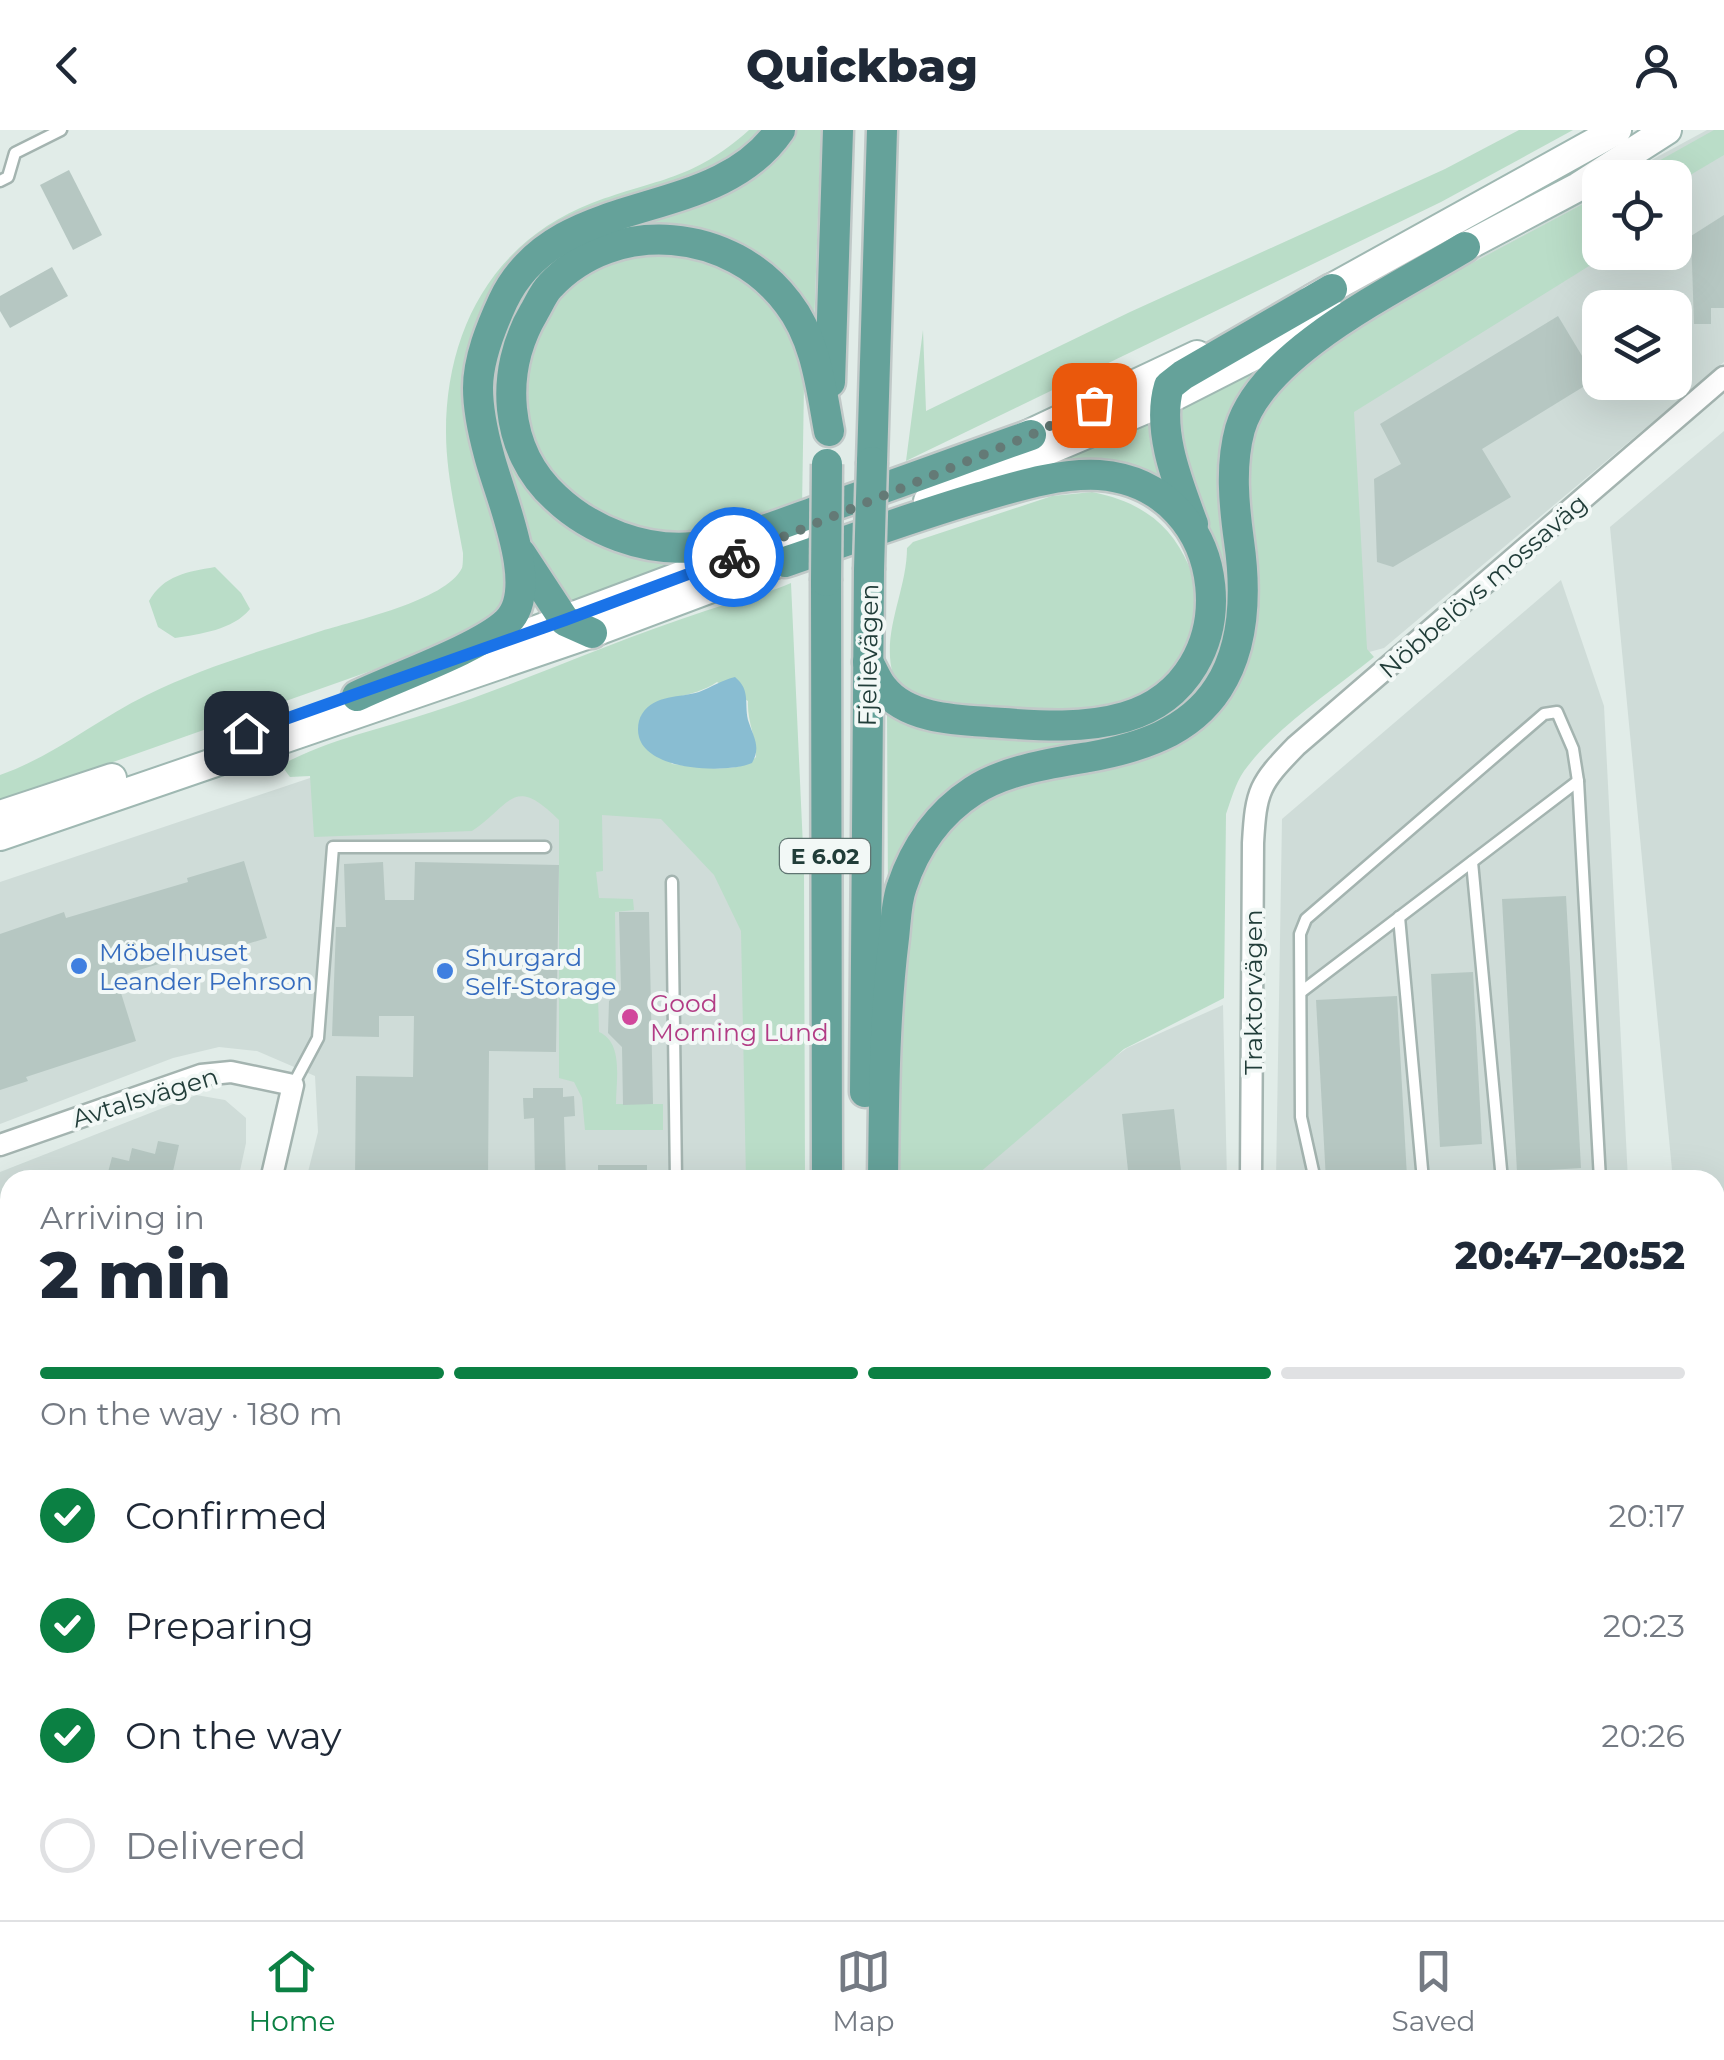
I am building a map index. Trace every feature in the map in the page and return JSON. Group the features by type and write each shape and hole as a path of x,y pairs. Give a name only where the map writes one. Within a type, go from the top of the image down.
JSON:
{"main road":[{"path":"357,696 479,640 506,623 519,607 519,566 488,456 478,386 484,354 505,297 528,265 557,240 609,216 714,183 749,162 780,130"},
{"name":"Fjelievägen","path":"827,1170 827,464 838,130"},
{"name":"Fjelievägen","path":"865,1170 869,570 882,130"},
{"path":"868,662 883,690 908,708 962,721 1086,724 1126,717 1165,698 1187,676 1202,648 1211,604 1206,564 1172,456 1165,401 1169,386 1617,130"},
{"path":"785,562 1165,401 1578,186 1667,130"},
{"path":"829,431 816,364 789,304 764,277 736,256 710,246 675,238 649,240 584,258 548,287 519,337 511,400 514,426 529,466 545,489 573,514 597,527 656,546 694,547 752,534 1031,435"},
{"path":"883,1170 891,964 901,888 918,848 945,812 976,789 1035,769 1159,739 1189,719 1218,689 1240,632 1244,576 1233,498 1240,430 1249,408 1282,364 1306,344 1465,247"},
{"path":"0,836 578,627 1031,435 1332,290"},
{"path":"0,815 357,696 1028,483 1099,475 1126,480 1172,506 1194,529"},
{"path":"514,543 578,627"}],"street":[{"name":"Nöbbelövs mossaväg","path":"1255,804 1267,776 1296,746 1724,378"},
{"name":"Traktorvägen","path":"1251,1170 1255,804"},
{"name":"Avtalsvägen","path":"0,1145 201,1075 231,1072 293,1085"},
{"path":"273,1170 293,1085"}],"lane":[{"path":"0,182 8,178 15,153 61,130"},
{"path":"1313,1170 1301,1117 1300,934 1306,919 1544,714 1557,712 1573,750 1578,782 1599,1170"},
{"path":"1300,992 1578,782"},
{"path":"293,1085 318,1038 333,847 545,847"},
{"path":"1472,862 1501,1170"},
{"path":"672,882 676,1170"},
{"path":"1399,917 1422,1170"}],"shaded area":[{"path":"1707,130 1724,130 1724,362 1692,389 1692,290 1582,290 1582,400 1679,400 1384,648 1347,658 1323,397 1399,299 1582,201 1582,270 1692,270 1692,160 1651,160"},
{"path":"1724,431 1724,1170 1672,1170 1610,527"},
{"path":"1561,580 1604,706 1627,1170 1276,1170 1282,819"},
{"path":"598,758 758,878 790,1170 308,1170 318,1132 315,1076 257,1051 219,1047 173,1058 0,1124 0,882 310,778"},
{"path":"1223,1005 1227,1170 957,1170 1127,1048"},
{"path":"196,1095 225,1100 246,1118 240,1170 5,1170"}],"green space":[{"path":"749,130 766,130 738,158 537,243 471,426 507,579 506,604 461,639 0,802 0,775 39,758 147,695 231,660 397,608 453,580 462,568 463,553 448,462 448,394 466,324 482,293 528,240 558,220 592,203 692,169"},
{"path":"792,130 821,130 814,328 735,243 689,226 645,226 594,240 511,328 539,500 697,554 570,608 542,566 505,476 487,387 512,300 547,261"},
{"path":"1519,130 1573,130 1441,202 906,461 923,330 926,411 1130,312 1445,169"},
{"path":"1714,130 1724,130 1724,155 1692,174 1692,160 1660,160"},
{"path":"1582,205 1583,270 1354,412 1367,649 1374,657 1272,739 1244,771 1236,787 1226,814 1224,998 1124,1049 983,1170 895,1170 903,934 917,879 943,834 971,807 1019,784 1170,748 1253,635 1258,598 1246,504 1252,431 1268,399 1290,373 1354,326"},
{"path":"674,248 748,278 786,320 797,346 804,385 802,508 693,534 657,535 596,515 543,466 523,412 524,359 565,288 612,258"},
{"path":"1263,364 1247,394 1226,639 1211,676 1193,699 1141,734 1010,762 888,893 887,712 939,729 1172,703 1220,573 1178,433 1180,402"},
{"path":"1153,416 1173,492 1046,464"},
{"path":"1092,492 1124,501 1151,516 1172,537 1189,566 1196,585 1198,622 1185,654 1174,668 1124,705 1074,712 955,707 931,703 901,688 893,675 890,643 907,548 913,542 1052,496"},
{"path":"215,567 241,593 250,609 235,622 195,635 175,638 158,627 149,601 155,592 177,576"},
{"path":"791,583 804,869 805,1170 746,1170 741,931 714,875 661,819 602,815 603,871 596,872 599,898 633,899 634,910 615,912 616,987 598,995 599,1032 607,1037 615,1053 616,1104 663,1104 663,1130 585,1130 582,1098 574,1082 559,1078 559,820 544,806 522,796 513,798 472,831 314,837 310,776 290,777 281,765 337,741 466,700 671,623","holes":["717,682 748,701 756,757 728,768 672,764 641,716 659,704"]}],"water":[{"path":"735,677 745,693 756,743 752,763 725,768 689,767 657,757 645,748 638,728 647,708"}],"building":[{"path":"69,170 102,235 73,250 40,185"},
{"path":"1724,215 1724,308 1711,308 1711,324 1694,324 1692,235"},
{"path":"52,267 68,296 10,328 0,311 0,296"},
{"path":"1558,316 1582,356 1582,388 1482,449 1511,497 1393,567 1377,562 1374,479 1401,464 1380,424"},
{"name":"Möbelhuset Leander Pehrson","path":"244,861 267,938 210,955 208,949 116,977 136,1041 26,1077 28,1081 0,1090 0,934 64,912 66,918 188,882 187,878"},
{"name":"Shurgard Self-Storage","path":"383,862 385,900 414,900 415,862 559,865 556,1052 489,1051 488,1170 355,1170 356,1076 413,1077 414,1016 379,1016 379,1037 332,1036 336,927 346,927 344,864"},
{"path":"1566,896 1581,1168 1517,1170 1502,899"},
{"name":"Good Morning Lund","path":"619,912 649,912 653,1104 623,1105 622,1047 608,1033 609,1001 621,990"},
{"path":"1473,972 1482,1144 1440,1147 1431,974"},
{"path":"1397,996 1407,1170 1325,1170 1316,1000"},
{"path":"533,1088 563,1088 563,1097 574,1096 575,1116 564,1117 566,1170 535,1170 534,1118 524,1119 523,1098 533,1098"},
{"path":"1174,1109 1181,1170 1128,1170 1122,1114"},
{"path":"158,1141 179,1145 173,1170 109,1170 112,1157 129,1161 132,1148 155,1154"},
{"path":"598,1165 647,1165 647,1170 598,1170"}],"way so far":[{"path":"734,557 1031,435 1094,405"}],"place":[{"name":"Möbelhuset Leander Pehrson","path":"79,966"},
{"name":"Shurgard Self-Storage","path":"445,971"},
{"name":"Good Morning Lund","path":"630,1017"}],"route":[{"path":"246,733 734,557"}]}
